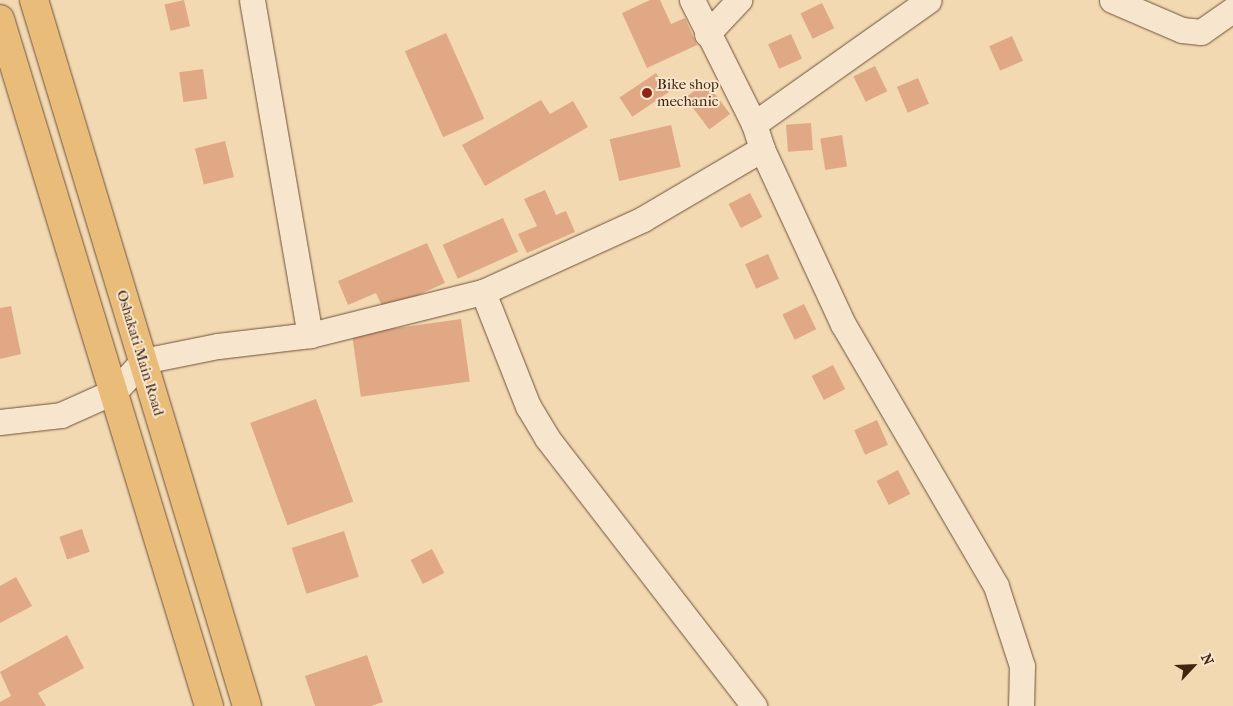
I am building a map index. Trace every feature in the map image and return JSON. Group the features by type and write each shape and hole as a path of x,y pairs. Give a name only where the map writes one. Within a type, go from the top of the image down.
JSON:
{"main road":[{"name":"Oshakati Main Road","path":"34,0 247,706"},
{"path":"0,19 115,391 209,706"}],"street":[{"path":"252,0 310,335"},
{"path":"692,0 707,34 754,124 762,149 843,324 996,586 1022,666 1021,706"},
{"path":"707,34 739,0"},
{"path":"754,124 929,0"},
{"path":"1112,0 1182,30 1201,32 1233,10"},
{"path":"0,422 61,415 115,391 143,362 218,346 310,335 483,292 643,219 762,149"},
{"path":"483,292 528,406 547,438 754,706"}],"building":[{"path":"184,0 190,26 171,31 165,4"},
{"path":"650,0 660,0 671,24 685,18 697,45 647,68 622,13"},
{"path":"822,3 834,28 813,39 800,14"},
{"path":"446,33 484,119 443,137 405,51"},
{"path":"791,34 802,59 779,69 768,44"},
{"path":"1012,36 1023,61 1000,71 989,46"},
{"path":"875,66 887,91 866,102 853,77"},
{"path":"203,69 207,99 183,102 179,72"},
{"path":"656,73 669,92 632,117 620,98"},
{"path":"918,78 929,104 908,113 897,87"},
{"path":"706,82 730,114 709,130 685,98"},
{"path":"541,100 550,114 573,101 588,127 485,186 462,145"},
{"path":"811,123 813,150 788,152 786,125"},
{"path":"671,125 681,167 619,181 610,139"},
{"path":"842,135 847,167 825,170 820,138"},
{"path":"225,141 234,177 204,184 195,148"},
{"path":"545,190 556,215 566,211 575,232 527,253 518,234 537,226 524,199"},
{"path":"750,193 762,217 741,228 729,204"},
{"path":"503,218 518,252 458,279 443,245"},
{"path":"427,243 445,283 384,310 376,293 348,305 338,281"},
{"path":"768,254 779,279 756,289 745,264"},
{"path":"804,304 816,329 795,340 782,315"},
{"path":"11,306 21,354 0,359 0,308"},
{"path":"461,319 470,381 361,397 352,334"},
{"path":"833,365 845,389 824,400 812,376"},
{"path":"316,399 353,501 288,525 250,423"},
{"path":"877,420 888,445 865,455 854,430"},
{"path":"898,470 910,494 889,505 877,481"},
{"path":"82,529 90,552 67,560 59,537"},
{"path":"344,531 359,577 307,594 292,548"},
{"path":"432,549 444,573 423,584 411,560"},
{"path":"16,577 32,606 0,623 0,586"},
{"path":"67,635 84,668 38,693 46,706 0,706 0,702 11,696 0,672"},
{"path":"367,655 383,702 371,706 315,706 305,676"}],"place":[{"name":"Bike shop mechanic","path":"647,93"}]}
